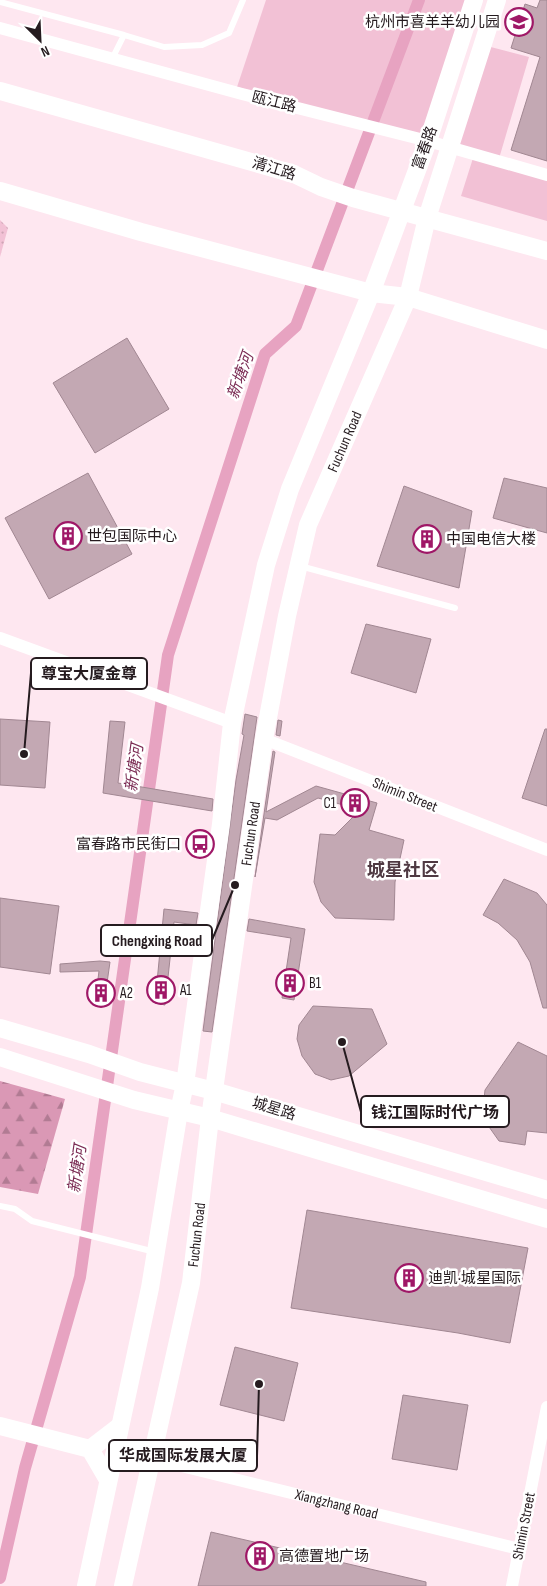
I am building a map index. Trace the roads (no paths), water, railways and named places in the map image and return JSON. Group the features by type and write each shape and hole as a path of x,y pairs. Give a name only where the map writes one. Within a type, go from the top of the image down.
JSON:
{"main road":[{"name":"富春路","path":"371,293 428,141 474,0"},
{"name":"富春路","path":"427,218 497,0"},
{"name":"清江路","path":"0,91 294,174 321,187 345,195 547,251"},
{"path":"0,191 141,232 371,293 408,297 547,340"},
{"name":"Fuchun Road","path":"123,1586 191,1283 210,1118 264,738 287,616 308,525 408,297 427,218"},
{"name":"Fuchun Road","path":"86,1586 150,1288 185,1084 221,824 232,723 266,565 290,489 371,293"},
{"name":"城星路","path":"0,1028 89,1054 140,1072 214,1091 547,1190"},
{"name":"城星路","path":"0,1057 134,1100 210,1118 547,1219"},
{"path":"90,1450 120,1426"},
{"path":"8,1428 90,1450 108,1480"}],"street":[{"name":"瓯江路","path":"0,29 428,141 547,175"},
{"path":"0,638 232,723"},
{"name":"Shimin Street","path":"264,738 547,850"},
{"name":"Shimin Street","path":"512,1586 547,1406"},
{"name":"Xiangzhang Road","path":"153,1459 519,1549"}],"lane":[{"path":"0,2 164,47 202,45 230,34 244,0"},
{"path":"112,58 124,35"},
{"path":"299,566 455,608"},
{"path":"0,1206 15,1209 32,1221 156,1252"}],"waterway":[{"name":"新塘河","path":"0,1578 25,1468 80,1277 168,655 265,354 296,326 419,0"}],"place":[{"name":"杭州市喜羊羊幼儿园","path":"519,22"},
{"name":"世包国际中心","path":"68,536"},
{"name":"中国电信大楼","path":"427,539"},
{"name":"尊宝大厦金尊","path":"24,754"},
{"name":"C1","path":"355,803"},
{"name":"富春路市民街口","path":"200,844"},
{"name":"Chengxing Road","path":"235,885"},
{"name":"B1","path":"290,983"},
{"name":"A1","path":"161,990"},
{"name":"A2","path":"101,993"},
{"name":"钱江国际时代广场","path":"342,1042"},
{"name":"迪凯·城星国际","path":"409,1278"},
{"name":"华成国际发展大厦","path":"259,1384"},
{"name":"高德置地广场","path":"260,1556"}],"district":[{"name":"城星社区","path":"403,870"}]}
